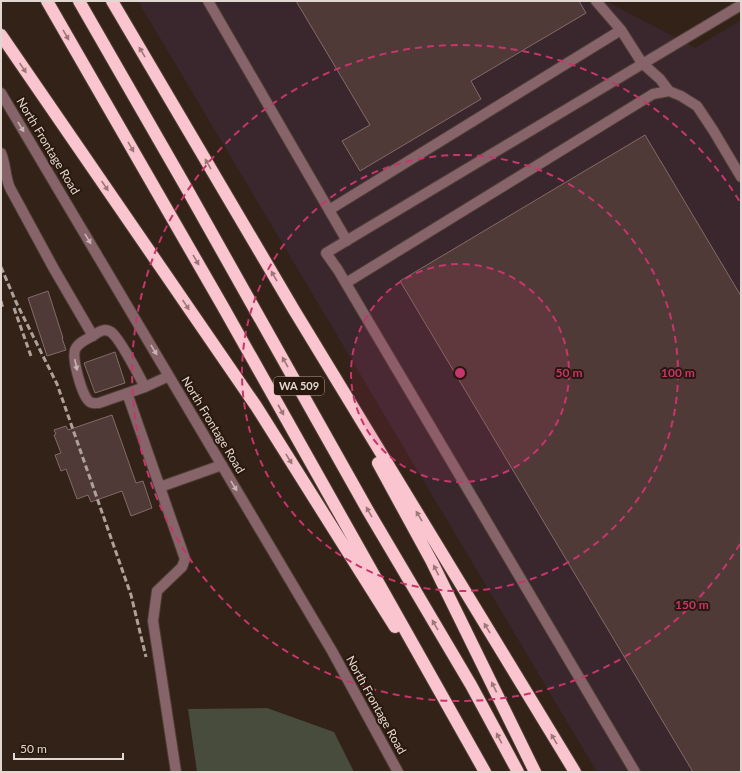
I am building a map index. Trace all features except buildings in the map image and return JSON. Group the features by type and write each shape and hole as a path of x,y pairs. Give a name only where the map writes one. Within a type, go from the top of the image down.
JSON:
{"highway":[{"name":"WA 509","path":"47,1 222,305 483,769"},
{"name":"WA 509","path":"79,1 187,189 367,509 471,685 518,772"},
{"path":"112,1 294,310 575,772"},
{"path":"1,35 256,406 483,769"},
{"path":"294,310 432,562 536,772"}],"street":[{"path":"208,1 347,241"},
{"path":"596,1 621,30 642,63 660,79 669,91 681,96 696,106 713,130 741,177"},
{"path":"635,772 346,283 326,253 741,5"},
{"path":"329,210 621,30"},
{"path":"346,283 653,94 669,91"},
{"name":"North Frontage Road","path":"1,94 332,651 398,772"},
{"path":"1,153 10,188 54,269 93,336"},
{"path":"145,387 114,334 105,330 78,345 74,352 76,370 87,399 90,402 96,403 127,393 145,387 169,376"},
{"path":"127,393 185,559 182,567 157,591 153,621 176,772"},
{"path":"160,487 222,465"}],"shaded area":[{"path":"138,1 606,1 695,48 741,20 741,772 597,772"}],"green space":[{"path":"267,708 334,732 354,772 197,772 188,709"}],"railway":[{"path":"1,267 16,302 57,384 131,595 146,657"},
{"path":"1,301 3,309"},
{"path":"14,308 32,359"}]}
